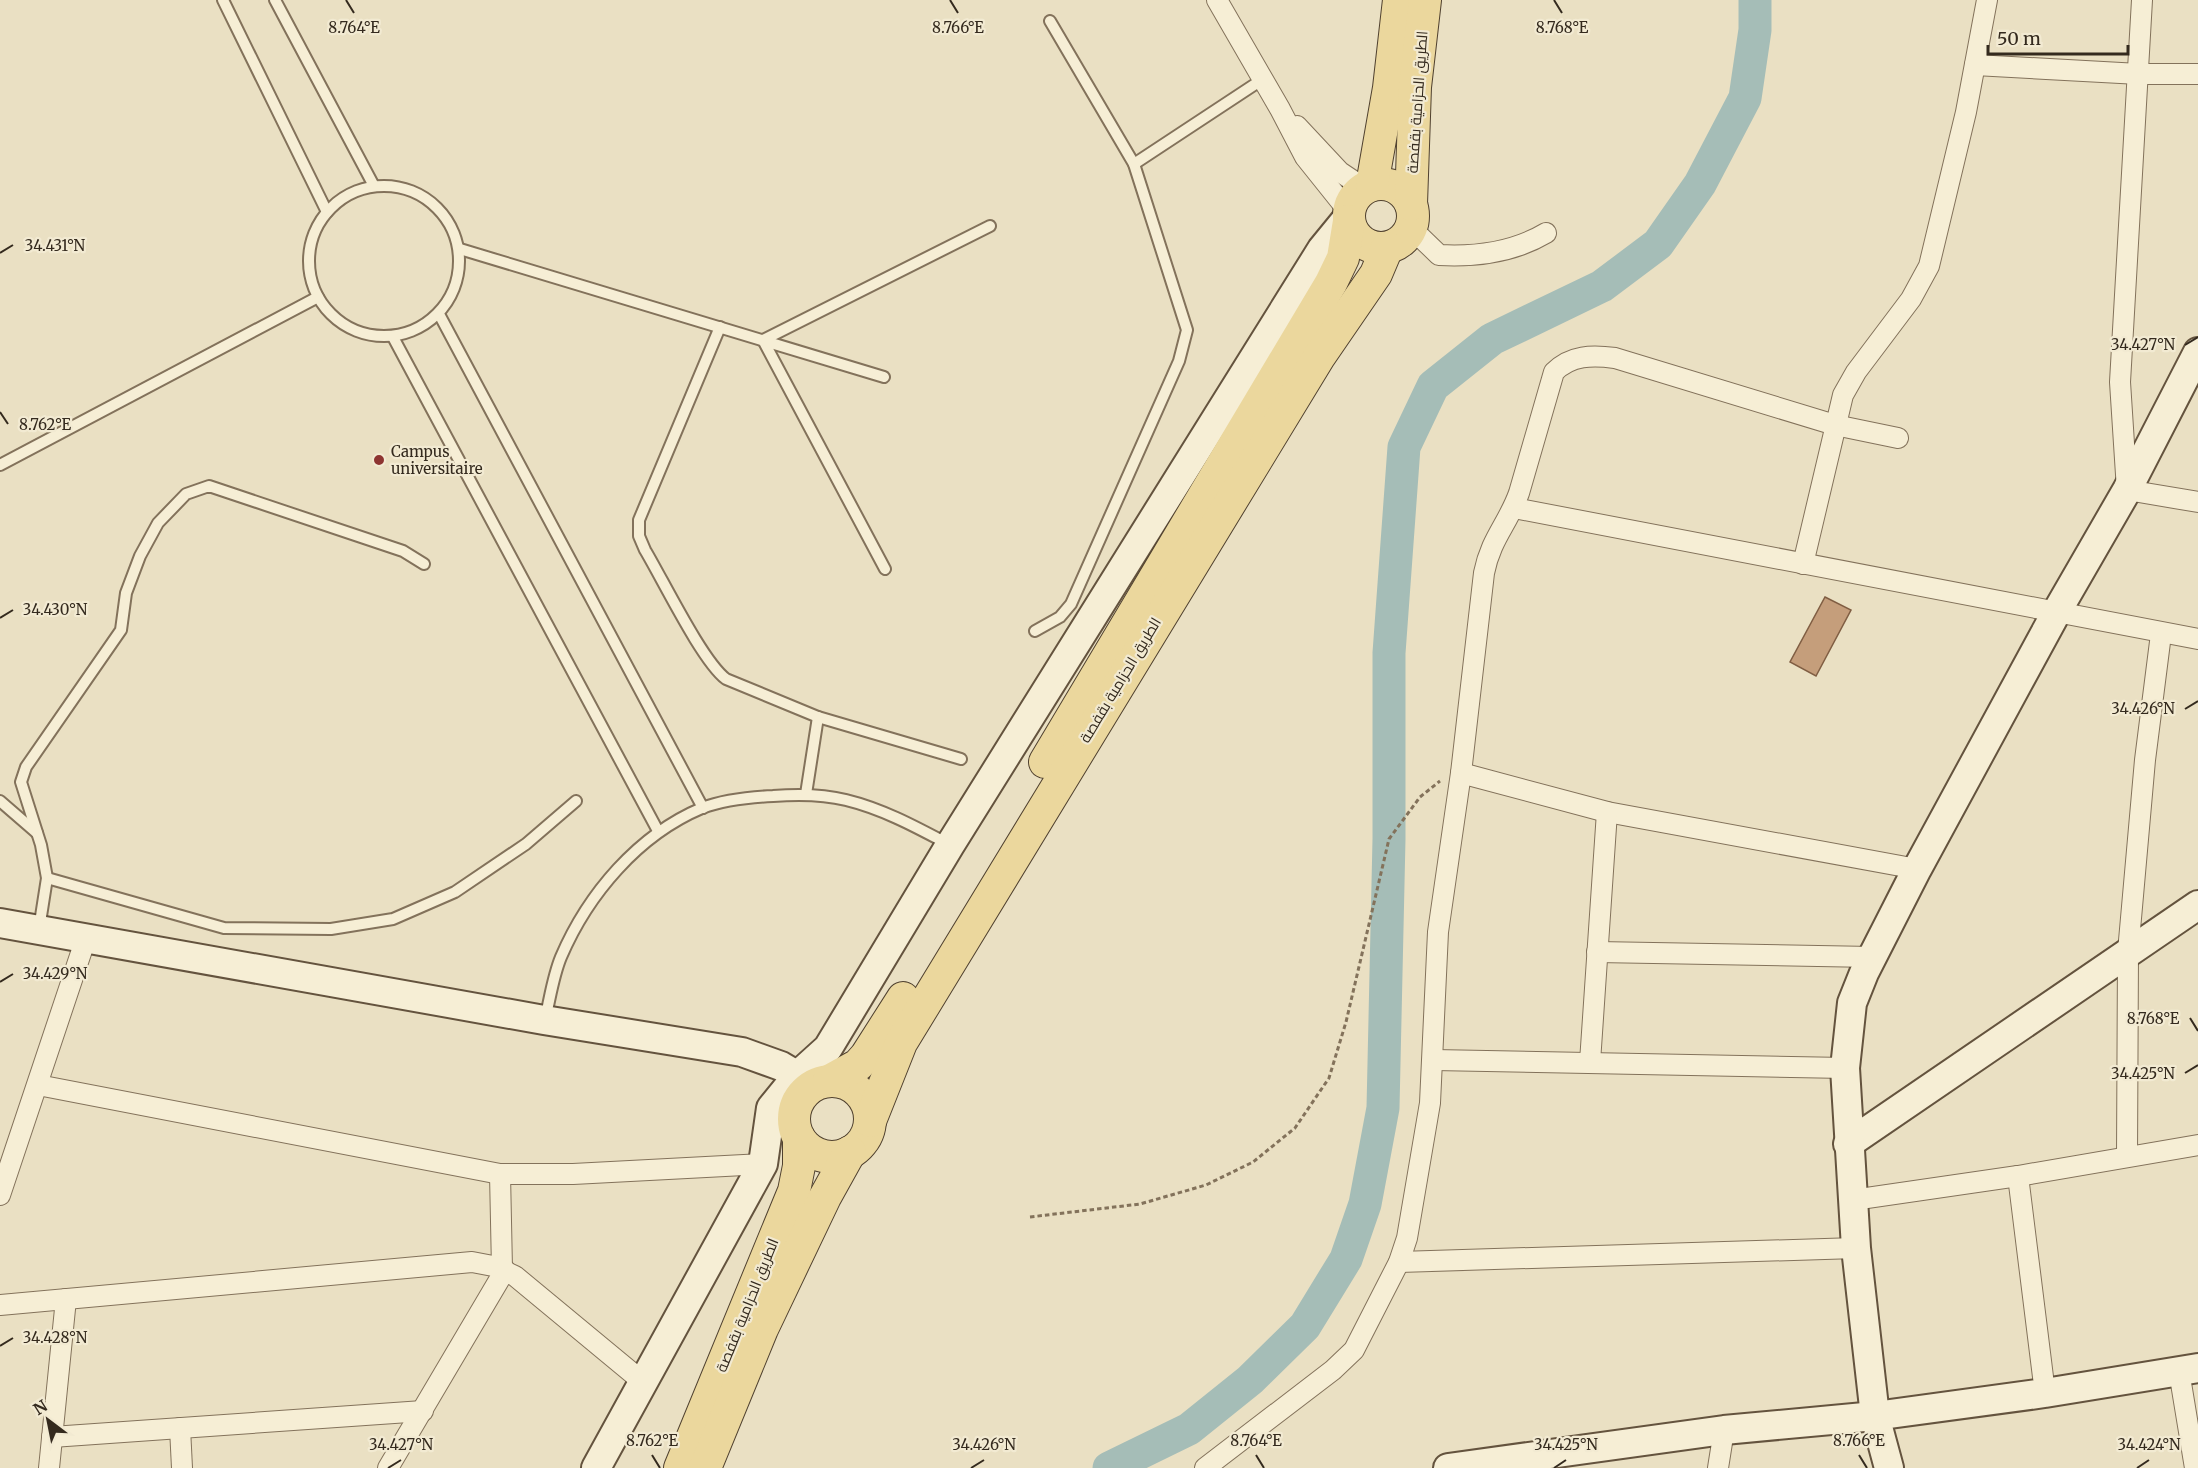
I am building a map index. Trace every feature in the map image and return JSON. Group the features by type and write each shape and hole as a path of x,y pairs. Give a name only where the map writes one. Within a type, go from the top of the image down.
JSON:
{"main road":[{"name":"الطريق الحزامية بقفصة","path":"804,1088 858,1065 886,1026 1331,283 1343,258 1389,88 1399,0"},
{"name":"الطريق الحزامية بقفصة","path":"1411,216 1415,87 1425,0"},
{"path":"1395,187 1411,216 1402,241 1388,248 1370,247 1356,237 1356,204 1395,187"},
{"name":"الطريق الحزامية بقفصة","path":"870,1121 901,1043 1318,357 1376,274 1388,248"},
{"path":"850,1085 858,1091 870,1110 870,1121 863,1141 850,1152 836,1157 814,1153 799,1138 794,1117 804,1088 850,1085"},
{"name":"الطريق الحزامية بقفصة","path":"680,1468 794,1191 799,1166 799,1138"},
{"name":"الطريق الحزامية بقفصة","path":"705,1468 762,1329 825,1197 850,1152"}],"street":[{"path":"1216,0 1263,79 1305,157 1356,204"},
{"path":"1803,564 1835,425 1848,384 1911,299 1929,266 1936,246 1987,0"},
{"path":"2127,490 2120,382 2142,0"},
{"path":"1975,65 2139,74 2198,74"},
{"path":"1280,109 1340,172 1356,204"},
{"path":"596,1468 764,1164 771,1108 804,1088 950,845 1322,249 1356,204"},
{"path":"1411,216 1439,255 1468,256 1528,244 1546,233"},
{"path":"1889,1468 1875,1416 1856,1248 1845,1068 1852,1003 1872,957 1917,869 2056,613 2127,490 2198,352"},
{"path":"1205,1468 1348,1357 1366,1330 1399,1262 1407,1238 1422,1157 1434,1060 1438,932 1461,773 1484,573 1490,546 1514,508 1550,380 1563,363 1596,356 1615,358 1835,425 1898,438"},
{"path":"2127,490 2198,502"},
{"path":"1514,508 2161,634 2198,639"},
{"path":"2127,1156 2128,952 2145,760 2161,634"},
{"path":"1461,773 1607,812 1917,869"},
{"path":"1590,1062 1607,812"},
{"path":"1848,1144 2198,904"},
{"path":"0,923 544,1020 742,1052 804,1088"},
{"path":"0,1195 87,938"},
{"path":"1598,951 1872,957"},
{"path":"1434,1060 1845,1068"},
{"path":"38,1085 500,1174 573,1174 764,1164"},
{"path":"1853,1200 2019,1176 2127,1156 2198,1147"},
{"path":"388,1468 504,1270 500,1174"},
{"path":"2019,1176 2045,1393"},
{"path":"1399,1262 1856,1248"},
{"path":"0,1305 472,1262 504,1270 525,1284 643,1382"},
{"path":"49,1468 66,1299"},
{"path":"1448,1468 1504,1463 1724,1430 1875,1416 2045,1393 2188,1370 2195,1468"},
{"path":"52,1437 423,1411"},
{"path":"180,1428 182,1468"},
{"path":"1718,1468 1724,1430"}],"lane":[{"path":"223,0 327,212"},
{"path":"275,0 374,186"},
{"path":"1035,631 1060,617 1071,604 1179,361 1187,330 1134,164 1050,21"},
{"path":"1134,164 1263,79"},
{"path":"374,186 398,186 420,194 439,208 452,227 460,249 460,272 453,295 439,314 418,329 393,336 371,336 349,329 331,315 318,297 310,276 309,253 315,231 327,212 340,200 374,186"},
{"path":"763,340 990,225"},
{"path":"460,249 884,377"},
{"path":"0,465 318,297"},
{"path":"439,314 703,808"},
{"path":"720,327 639,520 639,536 718,673 726,679 818,717 961,759"},
{"path":"393,336 658,831"},
{"path":"763,340 885,569"},
{"path":"39,930 47,878 37,833 21,782 26,767 121,630 126,593 140,556 158,523 186,494 209,486 403,551 424,564"},
{"path":"806,794 818,717"},
{"path":"544,1020 561,958 584,913 622,864 658,831 703,808 752,797 806,794 845,800 890,814 950,845"},
{"path":"0,801 37,833"},
{"path":"47,878 224,928 331,928 393,919 455,892 526,844 576,801"}],"path":[{"path":"1030,1217 1140,1204 1206,1185 1253,1162 1295,1128 1329,1078 1346,1022 1389,838 1420,797 1435,783 1461,773"}],"building":[{"path":"1825,597 1851,610 1816,676 1790,662"}],"waterway":[{"path":"1109,1468 1189,1429 1250,1380 1305,1326 1346,1259 1365,1204 1383,1108 1389,839 1389,653 1404,447 1433,386 1492,339 1602,286 1658,244 1700,184 1745,98 1755,30 1755,0"}],"place":[{"name":"Campus universitaire","path":"379,460"}]}
